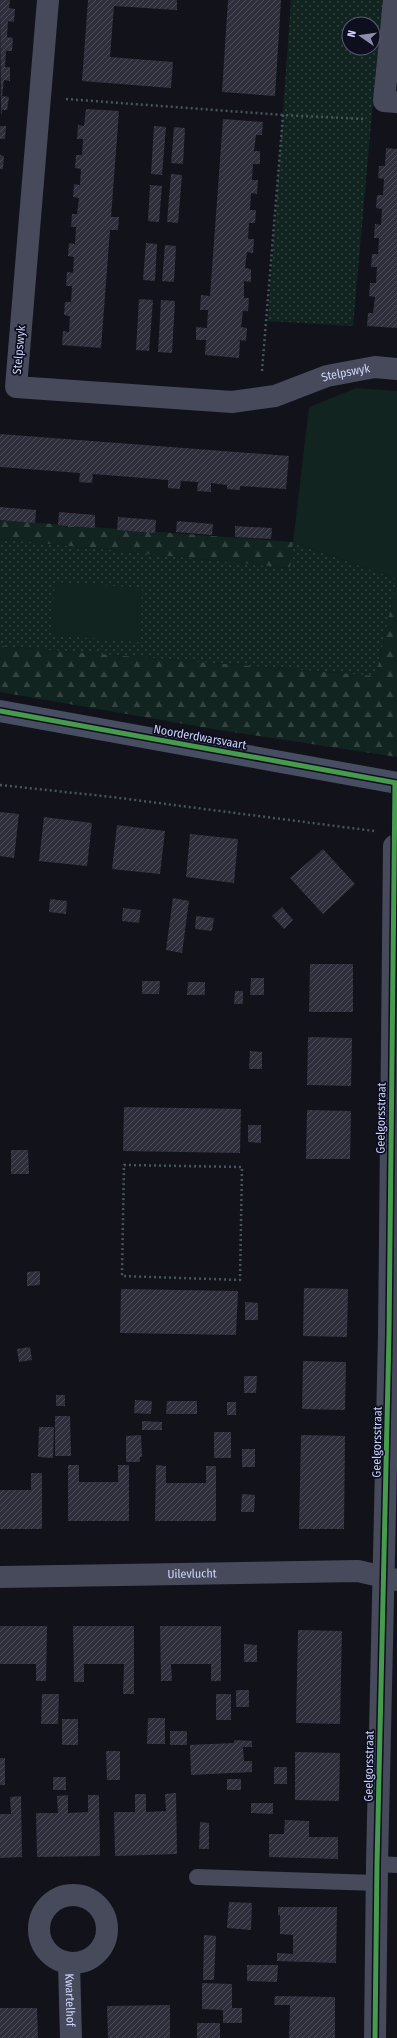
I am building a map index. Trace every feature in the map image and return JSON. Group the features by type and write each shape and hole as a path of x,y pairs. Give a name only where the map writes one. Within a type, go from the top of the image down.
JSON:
{"main road":[{"name":"Noorderdwarsvaart","path":"0,711 397,783"}],"street":[{"name":"Stelpswyk","path":"48,0 16,387 232,402 275,396 327,376 375,367 397,369"},
{"path":"391,101 394,0"},
{"name":"Geelgorsstraat","path":"375,2038 384,1870 390,1579 393,1334 394,840"},
{"name":"Uilevlucht","path":"0,1577 358,1571 390,1579"},
{"name":"Kwartelhof","path":"69,1962 71,2038"}],"lane":[{"path":"197,1878 384,1870"}],"path":[{"path":"40,97 283,115 382,120 391,101"},
{"path":"260,398 283,115"},
{"path":"0,785 112,797 394,840"},
{"path":"124,1165 242,1166 240,1280 122,1276 124,1165"}],"green space":[{"path":"291,0 397,0 397,25 381,23 381,16 341,16 341,56 377,56 353,326 268,321"},
{"path":"356,388 397,391 397,579 293,542 309,407"},
{"path":"0,520 293,542 290,568 0,539"},
{"path":"0,539 290,568 293,542 397,579 376,676 0,646"},
{"path":"397,579 397,757 219,730 0,692 0,646 376,676"},
{"path":"55,582 142,588 139,642 51,635"}],"building":[{"path":"0,0 10,0 9,8 15,9 14,22 8,21 7,37 13,38 12,51 6,51 5,67 10,67 10,81 4,80 2,96 9,97 7,110 2,110 1,117"},
{"path":"88,0 177,0 177,10 114,6 110,57 173,62 171,88 82,81"},
{"path":"228,0 281,0 275,96 222,92"},
{"path":"86,109 119,111 111,217 119,217 118,230 110,230 101,348 62,345 63,331 69,332 70,316 64,315 65,302 71,302 72,286 66,286 67,272 73,273 74,257 68,256 69,243 75,244 76,227 71,227 72,214 77,214 79,198 73,197 74,184 80,185 81,169 75,168 76,155 82,155 83,139 77,139 78,125 84,126"},
{"path":"223,119 263,122 262,135 256,135 254,151 260,151 260,164 253,164 252,180 258,180 257,194 251,193 250,210 256,210 255,223 249,223 248,239 254,239 253,253 247,252 245,268 251,269 251,282 244,281 244,298 249,298 248,311 243,311 241,327 247,328 246,341 240,340 239,358 205,355 206,340 196,340 196,327 207,328 208,310 200,310 201,295 210,296"},
{"path":"0,126 6,126 5,139 0,139"},
{"path":"154,126 166,127 162,175 151,174"},
{"path":"174,127 185,128 183,164 171,163"},
{"path":"386,148 397,149 397,328 367,326 368,313 373,313 375,297 369,296 370,283 376,283 377,267 371,267 372,254 378,254 379,238 374,238 375,224 381,225 382,209 376,208 377,195 383,195 384,179 378,178 379,166 385,166"},
{"path":"0,155 4,156 3,169 0,169"},
{"path":"171,174 182,175 178,223 167,222"},
{"path":"150,185 162,186 159,222 148,221"},
{"path":"146,243 157,244 155,281 143,280"},
{"path":"165,245 176,246 174,282 162,281"},
{"path":"139,299 153,300 149,351 136,350"},
{"path":"161,300 175,301 172,353 158,352"},
{"path":"0,434 289,456 286,489 240,486 240,490 227,489 227,485 211,483 211,492 197,491 198,482 181,481 180,489 168,488 168,480 93,474 92,483 79,482 80,473 0,467"},
{"path":"0,507 36,510 35,523 0,520"},
{"path":"59,512 95,515 95,528 58,525"},
{"path":"118,517 156,520 155,533 117,530"},
{"path":"177,521 213,524 212,535 176,532"},
{"path":"235,526 272,528 271,539 235,537"},
{"path":"0,812 19,814 14,858 0,856"},
{"path":"44,817 92,823 87,866 39,861"},
{"path":"117,825 165,831 160,874 112,869"},
{"path":"190,834 238,839 234,883 186,877"},
{"path":"323,849 355,884 323,914 290,878"},
{"path":"173,898 189,901 182,953 166,950"},
{"path":"50,899 67,901 66,914 49,912"},
{"path":"282,907 293,920 284,929 272,916"},
{"path":"123,908 141,910 139,923 122,921"},
{"path":"196,916 214,918 212,931 195,929"},
{"path":"310,964 353,964 353,1012 309,1012"},
{"path":"251,978 264,978 264,995 250,995"},
{"path":"142,981 160,981 159,994 142,994"},
{"path":"188,982 205,982 205,995 187,995"},
{"path":"235,991 243,991 243,1004 234,1004"},
{"path":"308,1037 352,1038 351,1086 307,1085"},
{"path":"250,1051 262,1052 262,1069 249,1069"},
{"path":"124,1107 241,1109 240,1153 123,1151"},
{"path":"307,1110 351,1111 350,1159 306,1159"},
{"path":"248,1125 261,1125 261,1143 248,1142"},
{"path":"11,1150 28,1150 29,1174 11,1174"},
{"path":"40,1271 40,1285 27,1286 27,1272"},
{"path":"304,1288 348,1289 347,1337 303,1336"},
{"path":"121,1289 238,1291 236,1335 120,1333"},
{"path":"245,1302 258,1303 258,1320 245,1320"},
{"path":"30,1347 32,1360 19,1362 17,1349"},
{"path":"303,1361 346,1362 345,1410 302,1409"},
{"path":"244,1376 257,1376 256,1393 244,1393"},
{"path":"56,1395 65,1395 65,1406 56,1406"},
{"path":"135,1400 152,1401 151,1414 134,1413"},
{"path":"167,1401 197,1401 197,1414 166,1414"},
{"path":"227,1402 236,1402 236,1415 227,1415"},
{"path":"55,1416 70,1416 71,1456 55,1456"},
{"path":"142,1421 162,1422 162,1430 142,1430"},
{"path":"39,1427 54,1427 53,1458 38,1457"},
{"path":"214,1432 231,1432 231,1458 214,1458"},
{"path":"141,1435 142,1457 140,1457 140,1462 126,1462 126,1436"},
{"path":"301,1435 345,1436 344,1529 299,1529"},
{"path":"242,1449 255,1449 255,1467 242,1467"},
{"path":"68,1465 79,1465 79,1482 118,1482 118,1465 129,1465 129,1521 68,1521"},
{"path":"156,1465 166,1466 166,1483 206,1483 206,1466 216,1466 216,1521 155,1521"},
{"path":"31,1473 42,1473 42,1529 0,1529 0,1490 31,1490"},
{"path":"242,1494 255,1495 254,1512 241,1512"},
{"path":"0,1626 47,1626 46,1681 36,1681 36,1664 0,1664"},
{"path":"73,1626 134,1626 134,1694 123,1694 124,1664 84,1664 84,1682 74,1682"},
{"path":"160,1626 221,1626 221,1681 211,1681 211,1664 171,1664 172,1681 161,1681"},
{"path":"298,1630 342,1631 340,1724 296,1723"},
{"path":"244,1644 257,1645 257,1662 244,1662"},
{"path":"236,1690 249,1690 249,1707 236,1707"},
{"path":"42,1694 59,1694 58,1724 41,1724"},
{"path":"216,1694 231,1694 231,1720 216,1720"},
{"path":"148,1718 165,1718 165,1744 147,1744"},
{"path":"62,1719 78,1719 78,1745 62,1745"},
{"path":"170,1731 187,1731 187,1745 170,1745"},
{"path":"234,1740 252,1741 252,1747 243,1747 244,1761 252,1761 252,1772 191,1775 190,1745 234,1743"},
{"path":"106,1751 120,1751 120,1780 107,1780"},
{"path":"295,1752 340,1753 339,1801 295,1800"},
{"path":"0,1758 5,1758 5,1785 0,1785"},
{"path":"274,1767 287,1767 287,1784 274,1784"},
{"path":"53,1777 66,1777 66,1790 53,1790"},
{"path":"227,1779 241,1779 241,1790 227,1790"},
{"path":"176,1793 177,1854 115,1856 114,1812 135,1812 135,1794 146,1794 146,1812 166,1811 165,1794"},
{"path":"68,1795 68,1813 88,1812 88,1795 99,1795 100,1856 37,1857 36,1813 58,1813 57,1796"},
{"path":"21,1796 22,1857 0,1858 0,1814 11,1814 10,1797"},
{"path":"251,1803 273,1803 273,1814 251,1813"},
{"path":"285,1820 309,1821 309,1837 338,1837 338,1859 269,1857 269,1834 284,1834"},
{"path":"200,1822 209,1823 209,1849 199,1849"},
{"path":"229,1902 252,1903 251,1930 227,1928"},
{"path":"278,1907 337,1907 336,1963 277,1961 277,1953 293,1954 293,1935 280,1934 280,1915 278,1915"},
{"path":"204,1935 216,1936 214,1980 203,1980"},
{"path":"247,1965 278,1965 277,1982 247,1981"},
{"path":"202,1983 232,1984 232,2008 242,2008 242,2023 223,2023 223,2010 202,2009"},
{"path":"275,1996 335,1997 335,2038 289,2038 290,2005 274,2005"},
{"path":"170,2005 170,2038 108,2038 107,2006"},
{"path":"0,2008 37,2008 38,2038 0,2038"},
{"path":"197,2023 220,2023 220,2038 197,2038"}],"cycle path":[{"path":"0,711 397,783"},
{"path":"375,2038 377,1864 389,1334 395,783"}]}
